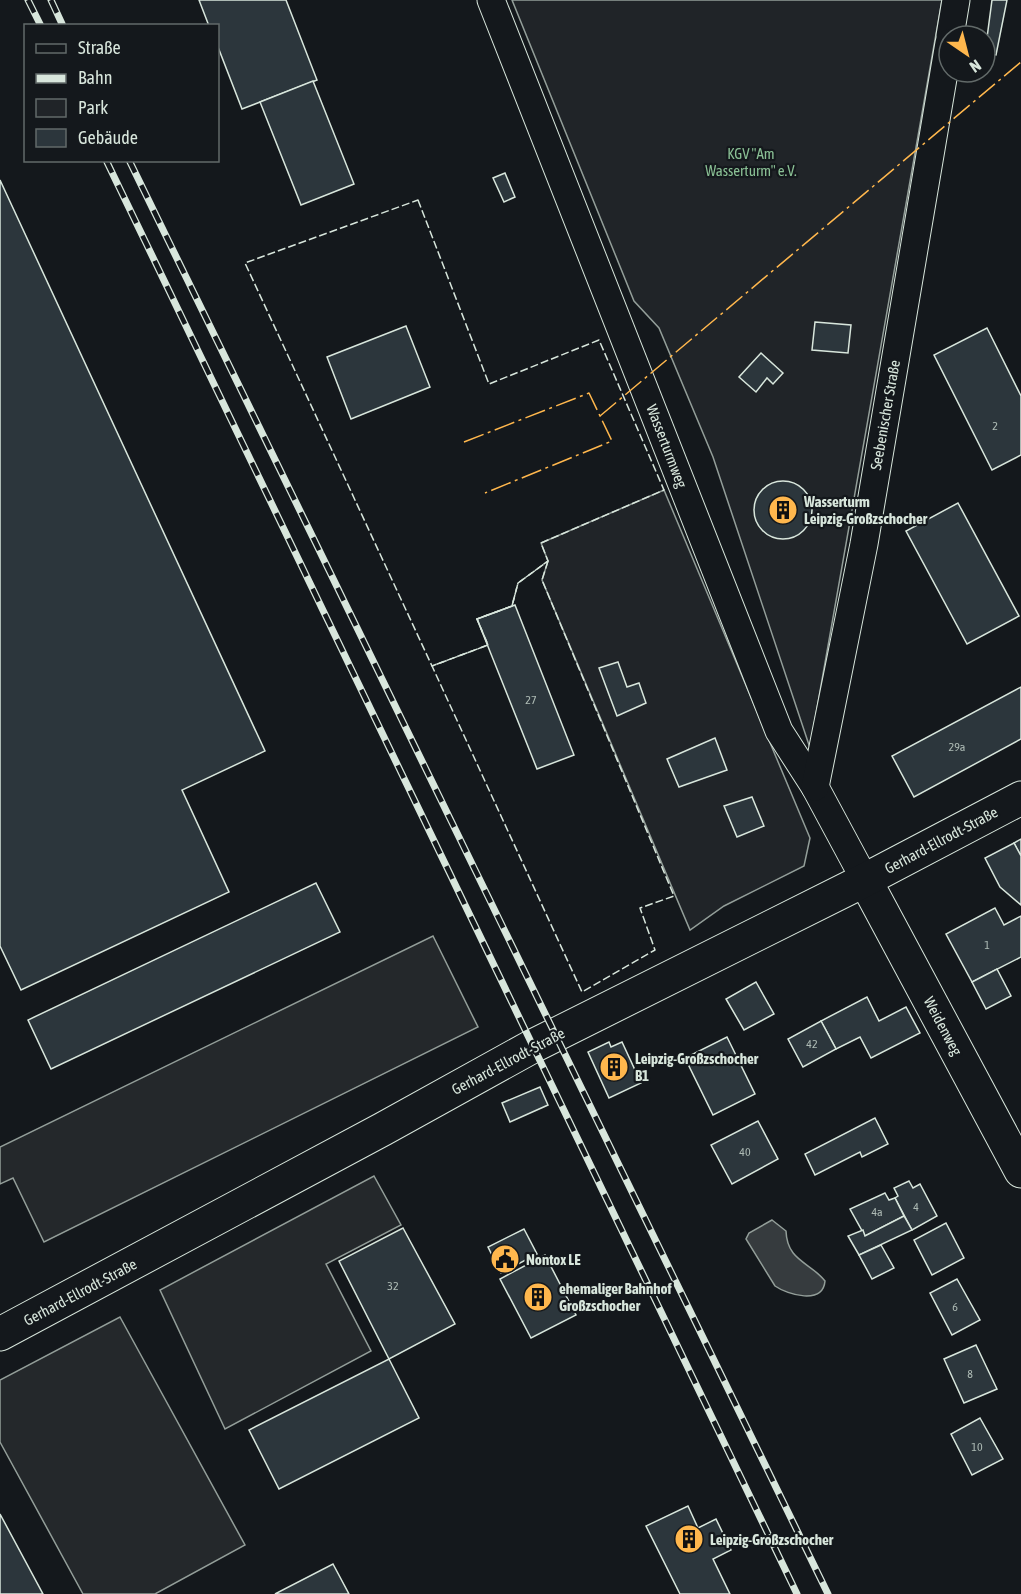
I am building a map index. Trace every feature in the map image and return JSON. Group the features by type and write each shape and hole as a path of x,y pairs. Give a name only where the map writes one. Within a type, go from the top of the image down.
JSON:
{"main road":[{"name":"Gerhard-Ellrodt-Straße","path":"0,1334 383,1130 533,1046 865,880 1021,798"},
{"name":"Weidenweg","path":"865,880 1021,1171"}],"street":[{"name":"Wasserturmweg","path":"491,0 779,731 815,787 865,880"},
{"path":"952,24 956,0"},
{"name":"Seebenischer Straße","path":"815,787 864,544 942,84"}],"green space":[{"name":"KGV \"Am Wasserturm\" e.V.","path":"512,0 942,0 810,748 713,457 659,328 634,301"},
{"path":"664,490 810,838 804,866 724,906 690,930 542,580 548,561 541,543"}],"shaded area":[{"path":"433,936 478,1027 44,1242 13,1178 0,1184 0,1147"},
{"path":"374,1176 401,1225 326,1264 371,1351 225,1429 160,1290"},
{"path":"772,1220 786,1231 790,1249 795,1255 825,1281 818,1293 812,1296 796,1295 775,1286 746,1239 749,1233"},
{"path":"120,1317 245,1545 155,1594 83,1594 0,1442 0,1380"}],"building":[{"path":"199,0 286,0 317,80 242,109 219,50 219,24 208,24"},
{"path":"992,0 1007,0 997,50 997,24 989,24"},
{"path":"313,81 354,184 301,205 260,102"},
{"path":"505,173 515,197 504,202 493,178"},
{"path":"0,180 265,751 182,790 229,892 21,990 0,946"},
{"path":"815,322 851,325 848,353 812,350"},
{"path":"406,326 430,387 351,419 327,357"},
{"path":"987,328 1021,396 1021,455 992,470 934,355"},
{"path":"761,353 783,373 773,384 767,378 756,392 739,377"},
{"name":"Wasserturm Leipzig-Großzschocher","path":"777,481 789,481 804,489 812,504 812,516 804,531 789,539 777,539 762,531 754,516 754,504 762,489"},
{"path":"958,503 1019,616 967,644 906,531"},
{"path":"515,605 574,755 537,769 477,619"},
{"path":"618,662 627,687 639,683 646,703 617,716 599,668"},
{"path":"1021,687 1021,739 914,797 892,756"},
{"path":"715,738 727,770 679,787 667,759"},
{"path":"752,797 764,826 737,837 724,806"},
{"path":"1021,839 1021,856 1014,843"},
{"path":"1014,843 1021,856 1021,905 1000,887 985,858"},
{"path":"316,883 340,932 51,1069 28,1020"},
{"path":"995,908 1004,925 1021,916 1021,957 972,982 946,934"},
{"path":"997,969 1011,996 986,1009 972,982"},
{"path":"756,982 774,1014 744,1030 726,999"},
{"path":"867,997 879,1021 906,1007 920,1033 871,1058 860,1037 836,1049 821,1021"},
{"path":"821,1021 836,1049 803,1067 788,1039"},
{"path":"727,1037 755,1094 713,1115 685,1058"},
{"name":"Leipzig-Großzschocher B1","path":"609,1042 611,1047 622,1042 641,1083 609,1098 588,1052"},
{"path":"540,1087 548,1105 510,1122 502,1103"},
{"path":"875,1118 888,1144 862,1157 860,1152 815,1175 805,1154"},
{"path":"758,1121 778,1159 732,1184 711,1145"},
{"path":"909,1181 913,1188 920,1184 937,1216 912,1230 895,1198 898,1196 894,1188"},
{"path":"885,1193 889,1200 895,1198 904,1216 865,1236 850,1209"},
{"path":"904,1216 912,1230 859,1255 848,1236 863,1230 865,1236"},
{"path":"946,1223 964,1258 932,1275 914,1240"},
{"path":"403,1228 455,1324 389,1359 339,1261"},
{"path":"524,1229 537,1254 501,1273 488,1247"},
{"path":"881,1245 894,1268 872,1279 859,1255"},
{"name":"ehemaliger Bahnhof Großzschocher","path":"545,1255 576,1315 531,1338 500,1279"},
{"path":"957,1279 980,1320 952,1335 930,1293"},
{"path":"976,1345 997,1389 964,1403 944,1359"},
{"path":"389,1359 419,1418 279,1489 249,1430"},
{"path":"980,1418 1003,1459 972,1475 951,1434"},
{"name":"Leipzig-Großzschocher","path":"688,1506 698,1528 716,1519 731,1550 713,1559 730,1594 680,1594 646,1526"},
{"path":"0,1514 43,1594 0,1594"},
{"path":"333,1564 349,1594 275,1594"}],"railway":[{"path":"28,0 40,24"},
{"path":"51,0 62,24"},
{"path":"107,162 797,1594"},
{"path":"130,162 828,1594"}],"fence":[{"path":"418,200 489,384 599,340 664,490 541,543 548,561 518,583 512,606 477,619 488,645 432,666 245,263 418,200"},
{"path":"548,561 542,580 674,896 640,908 655,950 582,992 432,666 488,645 477,619 512,606 518,583 548,561"}],"power":[{"path":"600,416 1021,62"},
{"path":"464,442 589,393 612,441 485,493"}],"place":[{"name":"Wasserturm Leipzig-Großzschocher","path":"783,510"},
{"name":"Leipzig-Großzschocher B1","path":"614,1067"},
{"name":"Nontox LE","path":"505,1259"},
{"name":"ehemaliger Bahnhof Großzschocher","path":"538,1297"},
{"name":"Leipzig-Großzschocher","path":"689,1539"}]}
